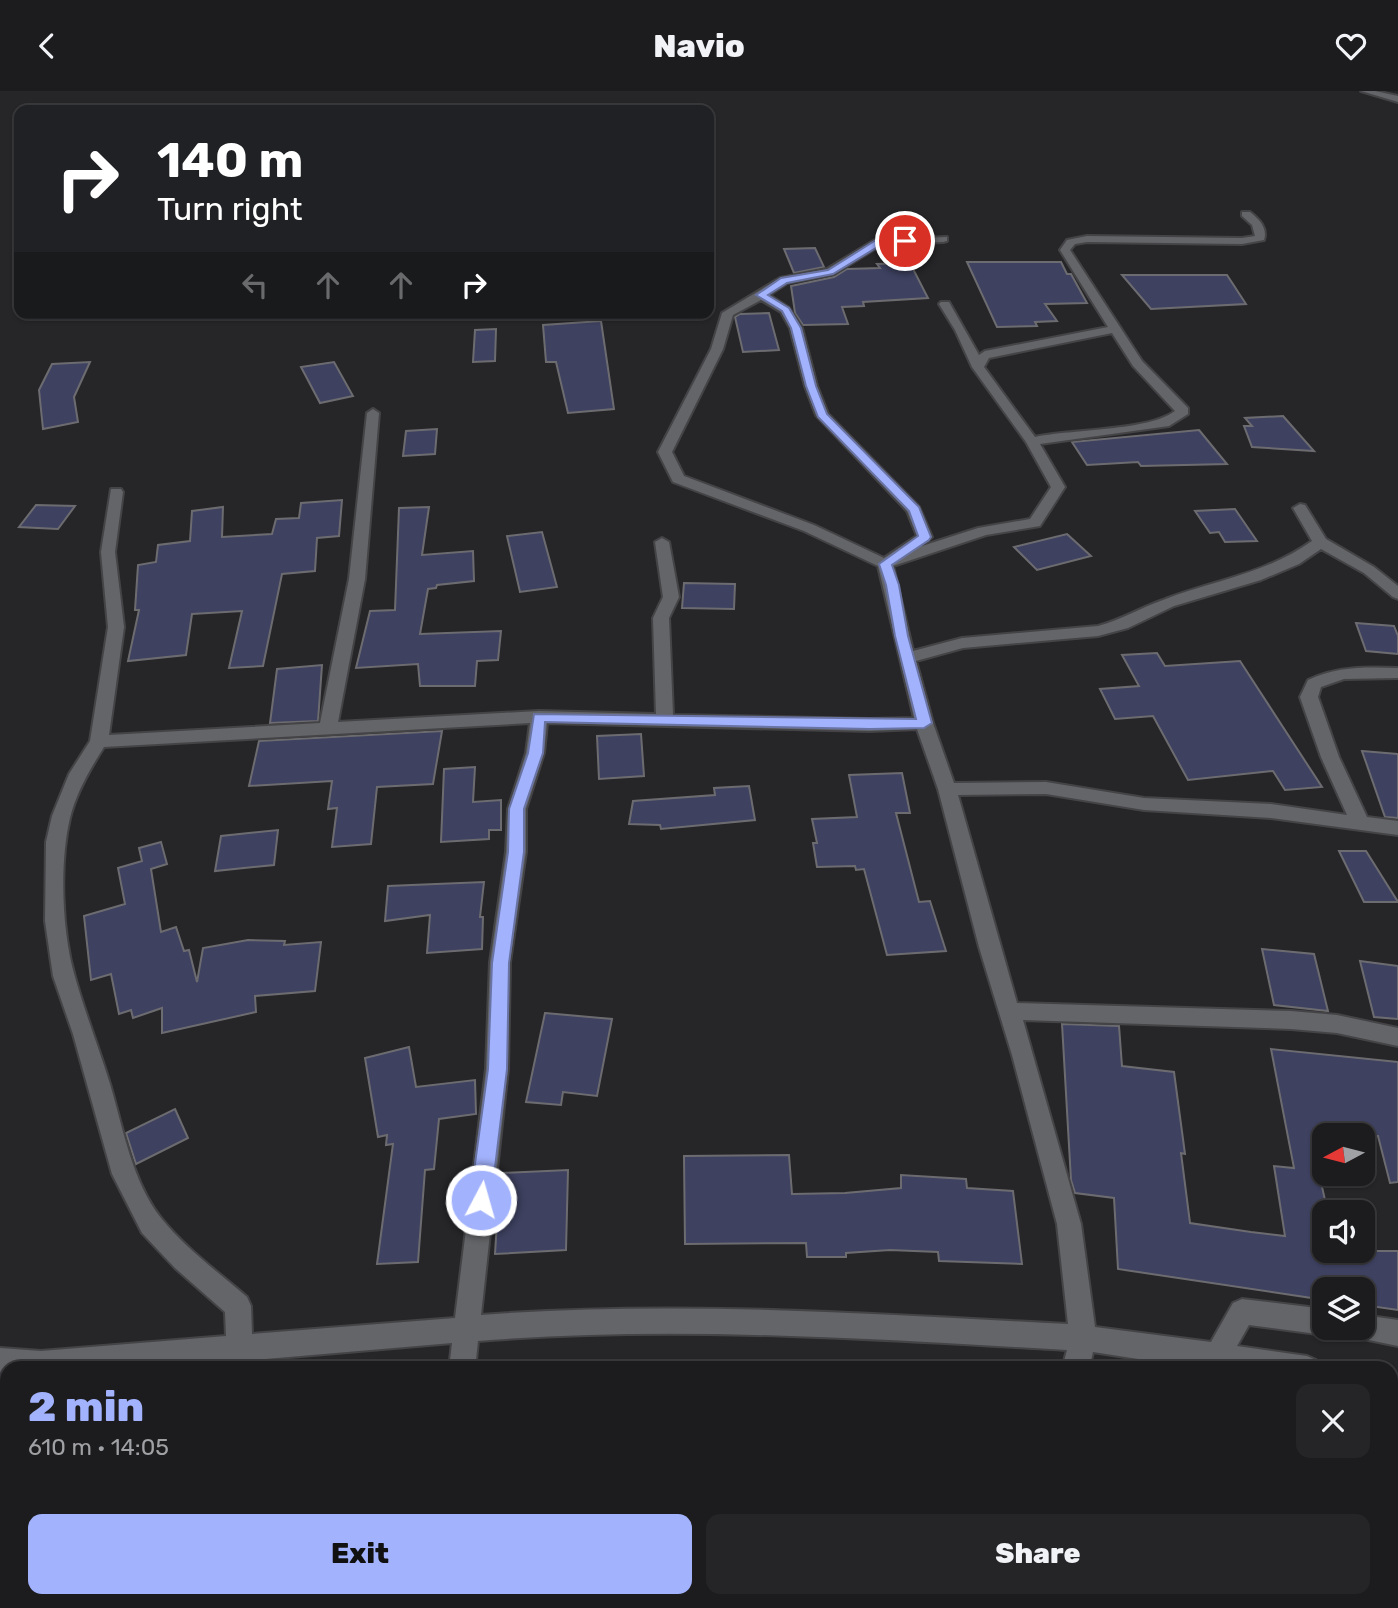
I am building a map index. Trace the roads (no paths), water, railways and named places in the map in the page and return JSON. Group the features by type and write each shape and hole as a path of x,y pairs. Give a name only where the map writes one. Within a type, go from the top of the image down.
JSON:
{"street":[{"path":"1365,91 1398,99"},
{"path":"1032,442 1063,435 1105,433 1169,422 1183,411 1137,363 1106,311 1069,260 1065,250 1071,242 1087,239 1242,241 1260,238 1261,233 1254,220 1246,214"},
{"path":"943,239 879,242 830,272 784,280 728,313 717,349 665,452 678,478 760,511 810,526 885,564 924,723 947,789 989,947 1069,1224 1083,1338 1077,1361"},
{"path":"761,295 785,310 796,328 811,386 822,415 914,510 925,537 885,564"},
{"path":"885,564 983,531 1035,523 1058,487 1032,442 978,367 961,330 945,304"},
{"path":"978,367 985,355 1116,329"},
{"path":"328,727 357,579 373,413"},
{"path":"116,492 108,552 116,627 99,741 78,774 61,816 56,842 55,921 64,976 84,1034 124,1174 151,1225 184,1260 219,1287 238,1307 242,1358"},
{"path":"1300,508 1320,542 1369,569 1398,594"},
{"path":"662,542 671,597 660,618 665,719"},
{"path":"907,658 962,643 1098,631 1122,625 1168,603 1256,577 1294,561 1320,542"},
{"path":"1360,823 1330,757 1309,697 1314,684 1324,678 1344,673 1398,673"},
{"path":"462,1361 497,1069 500,963 516,852 517,809 535,753 539,717"},
{"path":"99,741 539,717 870,725 924,723"},
{"path":"947,789 1046,788 1144,804 1259,810 1398,828"},
{"path":"1009,1011 1291,1020 1337,1024 1398,1037"},
{"path":"1217,1361 1242,1311 1312,1320"},
{"path":"142,1361 242,1358 570,1321 766,1321 1083,1338 1205,1361"},
{"path":"1375,1330 1398,1333"}]}
